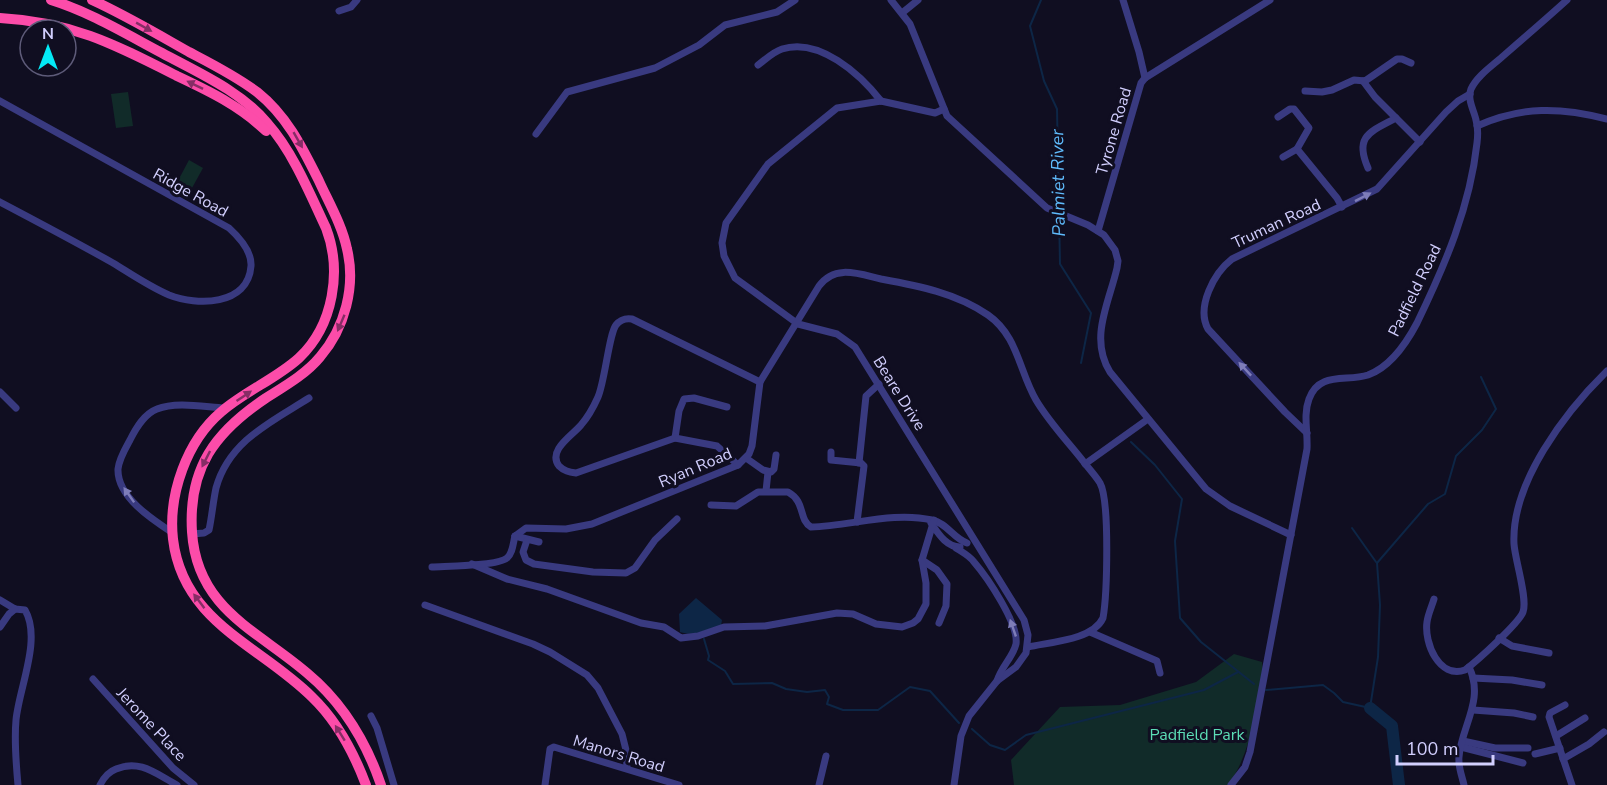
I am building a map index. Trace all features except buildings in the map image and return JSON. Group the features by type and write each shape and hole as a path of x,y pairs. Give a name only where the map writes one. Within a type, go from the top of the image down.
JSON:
{"highway":[{"path":"51,0 90,15 236,95 253,108 281,140 331,241 335,269 328,309 316,335 300,357 225,408 196,441 184,465 174,499 173,533 183,576 198,602 222,627 312,697 329,716 348,745 366,785"},
{"path":"92,0 239,80 272,106 291,128 300,143 340,227 349,257 350,289 345,313 335,336 320,358 311,366 235,421 216,441 202,466 197,481 192,534 197,561 207,584 217,599 235,619 307,672 337,703 362,738 381,785"},
{"path":"0,18 48,23 86,33 111,43 234,105 266,130 290,158"}],"street":[{"path":"339,11 351,7 357,0"},
{"path":"536,134 567,92 655,68 699,45 725,25 777,12 795,0"},
{"path":"891,0 902,13 923,53 947,116 1047,208 1098,231 1115,250 1118,261 1101,330 1101,352 1110,372 1199,482 1216,498 1291,536"},
{"path":"902,13 918,0"},
{"path":"1123,0 1145,78"},
{"name":"Tyrone Road","path":"1098,231 1138,89 1145,78 1270,0"},
{"path":"1470,94 1472,87 1482,75 1567,0"},
{"path":"758,65 775,52 802,46 833,58 862,79 881,101"},
{"path":"1305,91 1332,90 1354,80 1363,81 1393,60 1402,59 1411,63"},
{"path":"1363,81 1375,97 1420,142"},
{"name":"Padfield Road","path":"1231,785 1245,767 1250,752 1306,449 1306,410 1309,398 1315,388 1329,380 1362,376 1373,372 1395,354 1413,330 1462,219 1477,143 1477,126 1470,94"},
{"name":"Truman Road","path":"1307,433 1289,417 1208,329 1203,318 1204,307 1220,271 1232,259 1377,189 1446,112 1458,100 1470,94"},
{"name":"Ridge Road","path":"0,101 229,228 248,252 251,260 250,272 242,288 225,300 185,299 169,295 0,202"},
{"path":"944,109 935,113 881,101 842,106 831,112 768,164 726,223 722,243 724,256 735,278 798,324 823,281 839,272 925,288 966,302 987,314 1013,342 1026,381 1037,401 1102,486 1106,523 1104,611 1100,624 1090,632 1028,647 1016,667 998,681 964,725 954,785"},
{"path":"1278,117 1294,109 1309,126 1308,132 1297,149 1283,157"},
{"path":"1477,126 1503,115 1527,111 1578,111 1607,119"},
{"path":"1368,168 1361,149 1363,141 1396,118"},
{"path":"1297,149 1342,207"},
{"path":"738,465 717,446 675,438 576,473 565,471 557,462 556,456 561,445 582,424 598,398 613,330 621,321 633,319 760,382"},
{"name":"Ryan Road","path":"515,536 526,528 566,529 592,524 738,465 747,458 754,436 760,382 798,324"},
{"name":"Beare Drive","path":"798,324 826,330 846,339 855,347 1020,612 1027,628 1028,647"},
{"path":"1434,599 1427,626 1430,646 1444,667 1452,671 1461,672 1469,667 1523,612 1524,602 1514,544 1518,504 1531,473 1564,421 1584,394 1607,371"},
{"path":"859,463 866,396 879,384"},
{"path":"0,392 16,408"},
{"path":"192,534 209,530 219,480 241,444 261,428 309,398"},
{"path":"675,438 679,411 684,399 694,398 727,407"},
{"path":"173,533 136,505 127,494 118,474 121,457 139,425 145,417 157,409 172,406 225,408"},
{"path":"1085,464 1148,419"},
{"path":"831,452 832,460 863,465 857,522"},
{"path":"768,472 774,469 776,455"},
{"path":"747,458 768,472"},
{"path":"766,491 768,472"},
{"path":"711,504 736,506 754,494 766,491 788,492 802,507 806,523 811,527 902,517 931,522 948,528 961,541 967,543"},
{"path":"527,540 523,554 526,560 534,564 619,574 636,568 655,540 676,519"},
{"path":"931,522 947,543 975,562 1008,614 1016,634 1014,648 1000,672 998,681"},
{"path":"472,564 507,579 547,589 641,623 664,627 681,638 690,638 724,627 765,626 837,612 853,614 876,624 893,627 908,625 918,619 926,604 927,592 922,560 931,522"},
{"path":"432,567 503,560 509,555 515,536 539,542"},
{"path":"956,548 974,537"},
{"path":"922,560 937,570 948,584 946,606 939,623"},
{"path":"0,600 15,609 27,611 30,626 28,664 18,704 14,742 18,785"},
{"path":"425,605 550,652 587,675 605,699 622,734 627,768"},
{"path":"0,627 15,609"},
{"path":"1090,632 1156,661 1160,673"},
{"path":"1499,638 1512,646 1549,653"},
{"path":"1464,785 1459,760 1473,710 1473,678 1469,667"},
{"path":"1473,678 1512,680 1542,685"},
{"name":"Jerome Place","path":"93,679 173,768 195,785"},
{"path":"1565,705 1549,714 1572,785"},
{"path":"1473,710 1533,717"},
{"path":"371,716 378,728 394,785"},
{"path":"1556,736 1585,717"},
{"path":"1563,759 1604,732"},
{"path":"1462,744 1495,748 1527,748"},
{"path":"1462,744 1523,763"},
{"name":"Manors Road","path":"545,785 551,748 680,785"},
{"path":"1535,754 1560,748"},
{"path":"819,785 826,756"},
{"path":"100,785 104,777 112,771 132,765 148,768 166,782 177,785"}],"green space":[{"path":"128,92 133,126 116,128 111,94"},
{"path":"189,160 203,168 187,197 173,190"},
{"name":"Padfield Park","path":"1234,654 1262,662 1263,671 1248,745 1228,785 1014,785 1011,760 1060,707 1120,705 1196,682"}],"water":[{"path":"696,598 722,620 721,626 695,633 680,632 679,614"}],"waterway":[{"name":"Palmiet River","path":"1041,0 1030,26 1044,81 1057,109 1060,264 1091,313 1081,363"},
{"path":"1266,690 1323,685 1343,702 1370,708 1378,657 1380,605 1377,563 1428,504 1445,494 1456,456 1482,430 1496,409 1481,377"},
{"name":"Palmiet River","path":"1131,442 1155,465 1182,499 1175,541 1180,618 1201,642 1254,684"},
{"path":"1352,528 1376,562"},
{"path":"704,639 708,660 725,671 733,684 772,683 786,689 807,692 825,690 829,697 827,704 843,710 878,710 910,687 930,691 959,723"},
{"path":"972,729 990,745 1005,750 1026,735 1204,690 1238,672"},
{"name":"Palmiet River","path":"1370,708 1392,726 1399,785"}]}
